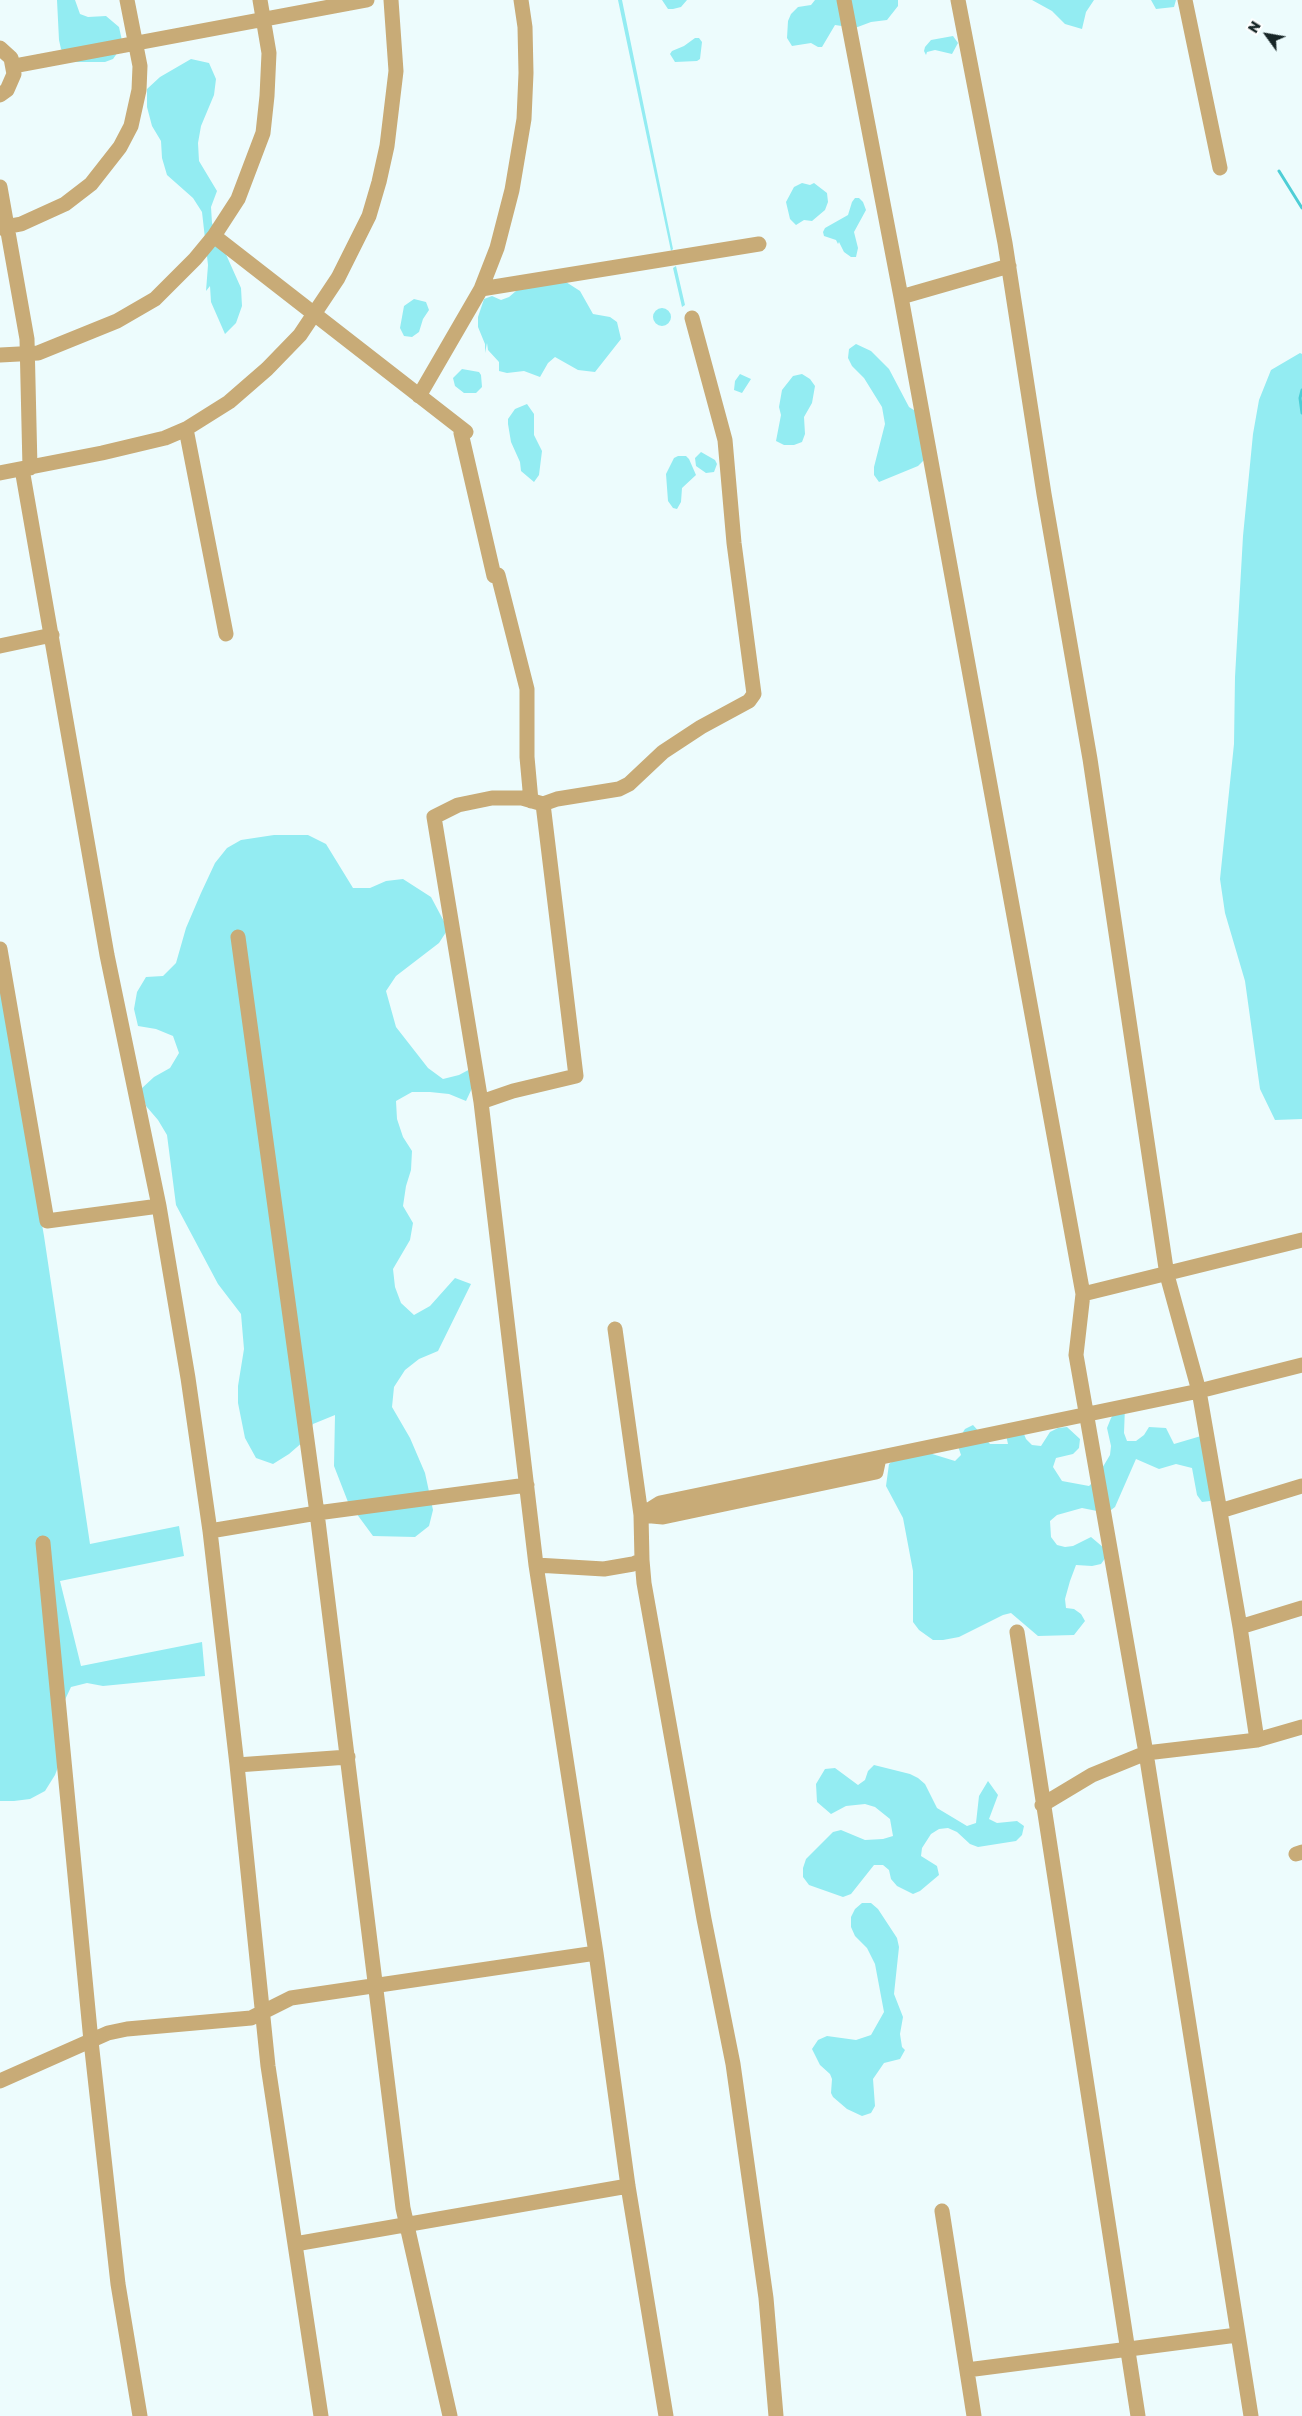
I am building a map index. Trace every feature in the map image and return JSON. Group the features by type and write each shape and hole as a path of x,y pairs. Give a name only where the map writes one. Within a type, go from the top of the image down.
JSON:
{"street":[{"path":"4,227 21,224 65,204 91,184 108,166 131,126 137,108 140,66 127,0"},
{"path":"0,356 38,352 116,321 155,299 195,259 214,236 238,199 262,134 267,96 268,53 260,0"},
{"path":"14,66 367,0"},
{"path":"0,473 156,440 186,429 229,402 267,369 300,335 338,278 369,216 381,173 387,146 396,71 391,0"},
{"path":"419,396 481,289 498,248 512,190 524,119 525,27 521,0"},
{"path":"844,0 902,297 1083,1294 1076,1355 1088,1413 1146,1753 1251,2416"},
{"path":"958,0 1009,266 1044,494 1092,768 1168,1275 1199,1391 1240,1627 1256,1740"},
{"path":"1186,0 1220,168"},
{"path":"0,48 11,58 14,66 12,82 0,95"},
{"path":"0,187 4,227 28,354 26,468 52,635 107,955 159,1206 188,1378 210,1530 237,1765 268,2066 321,2416"},
{"path":"214,236 466,432 527,689 527,757 537,802 576,1076 513,1091 481,1102"},
{"path":"481,289 759,244"},
{"path":"902,297 1009,266"},
{"path":"662,2416 596,1953 536,1564 481,1102 434,817 458,805 492,798 507,797 537,802 619,789 628,784 663,752 701,727 749,701 754,694 734,543 725,440 692,318"},
{"path":"186,429 226,634"},
{"path":"0,646 52,635"},
{"path":"238,937 317,1513 406,2224 450,2416"},
{"path":"0,949 47,1221 159,1206"},
{"path":"1083,1294 1168,1275 1302,1240"},
{"path":"615,1329 641,1515 644,1583 704,1920 733,2064 766,2298 776,2416"},
{"path":"641,1515 660,1504 878,1465 1088,1413 1199,1391 1302,1365"},
{"path":"210,1530 317,1513 527,1485"},
{"path":"1220,1511 1302,1486"},
{"path":"43,1543 91,2041 118,2284 140,2416"},
{"path":"536,1564 604,1569 633,1564 642,1560"},
{"path":"1240,1627 1302,1608"},
{"path":"1016,1632 1129,2348 1138,2416"},
{"path":"1042,1805 1092,1775 1146,1753 1256,1740 1302,1728"},
{"path":"237,1765 348,1757"},
{"path":"0,2082 108,2033 127,2028 251,2018 290,1998 596,1953"},
{"path":"295,2244 628,2186"},
{"path":"942,2210 974,2416"},
{"path":"968,2370 1237,2335"}],"shaded area":[{"path":"57,0 75,0 80,14 88,17 106,16 119,27 123,45 113,59 105,62 70,62 61,49 59,40"},
{"path":"618,0 622,0 673,249 671,251"},
{"path":"662,0 687,0 681,7 668,9"},
{"path":"815,0 898,0 898,6 887,20 871,22 855,28 835,25 822,47 811,43 792,46 787,38 788,21 791,14 798,7 811,5"},
{"path":"1032,0 1094,0 1086,12 1082,29 1065,24 1052,11"},
{"path":"1151,0 1176,0 1174,7 1156,9"},
{"path":"953,36 958,43 952,54 935,50 927,52 926,55 925,47 931,40"},
{"path":"695,38 699,38 702,42 700,59 697,61 675,62 670,54 672,51 684,46"},
{"path":"191,59 209,63 216,79 214,95 201,126 198,143 199,161 217,191 211,207 212,223 241,288 242,306 236,323 225,334 211,302 210,286 206,291 208,265 202,212 193,198 167,175 162,158 161,141 152,126 147,107 147,89 160,77"},
{"path":"802,183 810,185 814,183 827,193 828,202 825,210 812,221 804,220 796,225 790,219 786,202 794,187"},
{"path":"855,198 859,198 863,202 866,210 854,232 858,248 856,257 851,257 844,252 839,242 838,244 836,240 824,236 823,232 825,228 848,215"},
{"path":"676,266 685,305 682,307 673,268"},
{"path":"530,279 566,282 580,291 593,314 610,317 617,322 621,339 595,372 578,370 555,357 548,363 540,377 524,371 507,373 499,371 499,362 488,350 487,343 485,353 485,344 478,327 478,317 484,299 492,296 501,300 509,297"},
{"path":"414,299 426,302 429,310 423,319 419,332 412,337 404,336 400,328 404,306"},
{"path":"658,308 666,308 671,313 669,324 658,326 653,321 653,313"},
{"path":"856,344 871,351 889,369 909,407 917,412 924,460 918,466 879,482 874,475 874,467 885,424 882,407 864,378 852,366 848,358 849,349"},
{"path":"1300,353 1302,354 1302,1119 1275,1120 1260,1089 1245,981 1225,913 1220,879 1234,744 1235,677 1243,536 1253,434 1259,400 1271,370"},
{"path":"462,369 479,372 481,375 482,387 476,393 464,393 455,386 453,378"},
{"path":"740,374 751,379 742,393 734,390 735,381"},
{"path":"802,374 810,379 815,386 812,403 804,417 805,434 802,442 794,445 784,445 776,441 781,415 779,407 782,390 793,376"},
{"path":"527,404 534,414 534,435 542,451 539,475 534,482 521,471 520,462 511,442 508,424 508,419 515,409"},
{"path":"701,452 715,460 717,464 714,472 706,473 696,466 695,458"},
{"path":"686,456 689,459 696,475 682,488 681,502 677,509 673,508 668,501 666,474 674,458"},
{"path":"274,835 308,835 326,844 353,888 370,888 386,881 403,879 431,897 448,929 439,943 396,976 386,991 396,1027 428,1068 443,1079 459,1075 474,1067 473,1086 466,1101 449,1094 412,1092 396,1101 397,1119 403,1137 412,1151 411,1170 403,1206 413,1223 410,1240 393,1269 395,1287 401,1303 414,1315 430,1306 455,1278 471,1284 438,1351 419,1359 405,1370 394,1387 392,1407 410,1438 425,1473 433,1510 429,1526 415,1537 373,1536 348,1502 334,1466 335,1415 313,1424 304,1441 289,1454 273,1464 256,1458 245,1438 238,1403 238,1386 244,1349 241,1314 218,1284 176,1205 167,1135 158,1120 146,1106 141,1089 154,1077 170,1068 179,1053 173,1036 156,1029 138,1026 134,1009 137,992 146,977 163,976 176,963 186,928 201,893 215,863 227,848 241,840"},
{"path":"0,983 44,1236 90,1544 179,1526 184,1556 60,1581 81,1666 202,1642 205,1676 103,1686 87,1683 71,1687 63,1704 61,1759 55,1775 45,1791 30,1799 14,1801 0,1801"},
{"path":"1125,1407 1124,1433 1127,1441 1136,1441 1144,1435 1149,1427 1166,1428 1174,1444 1201,1436 1218,1500 1202,1502 1197,1495 1192,1468 1176,1464 1159,1469 1136,1459 1115,1507 1107,1513 1082,1508 1057,1515 1050,1521 1051,1537 1057,1545 1073,1546 1091,1537 1104,1548 1106,1557 1101,1564 1092,1566 1076,1565 1065,1599 1066,1608 1074,1609 1081,1614 1085,1621 1074,1635 1038,1636 1011,1613 1003,1615 959,1637 943,1640 933,1640 919,1630 913,1622 913,1571 903,1518 886,1486 889,1464 893,1461 929,1453 955,1461 961,1455 958,1446 960,1437 965,1429 973,1425 990,1444 1008,1444 1006,1435 1022,1429 1026,1439 1032,1445 1041,1446 1050,1432 1058,1428 1067,1427 1080,1439 1079,1448 1073,1454 1056,1458 1053,1467 1062,1481 1089,1486 1095,1480 1110,1455 1111,1446 1107,1428 1111,1418 1116,1411"},
{"path":"874,1765 910,1774 918,1778 925,1784 937,1808 967,1826 976,1823 979,1796 988,1781 998,1795 989,1819 997,1823 1017,1821 1024,1826 1022,1835 1016,1841 978,1847 970,1844 957,1832 948,1828 939,1829 931,1834 922,1848 921,1856 937,1866 939,1875 920,1891 913,1894 897,1886 891,1879 889,1870 883,1865 874,1865 851,1894 843,1897 809,1885 803,1877 806,1859 833,1832 841,1830 865,1840 883,1839 893,1836 890,1819 875,1807 865,1804 846,1806 831,1814 817,1802 816,1784 825,1769 835,1768 858,1785 865,1780 868,1771"},
{"path":"862,1903 871,1903 878,1909 897,1938 899,1947 894,1994 903,2017 900,2034 902,2047 905,2050 900,2059 884,2063 873,2079 875,2106 871,2113 862,2116 847,2109 833,2097 830,2074 820,2065 812,2049 818,2040 827,2036 856,2040 871,2035 884,2012 875,1964 867,1948 855,1936 851,1927 851,1917 855,1909"}],"waterway":[{"path":"1279,171 1302,208"},
{"path":"1302,390 1300,398 1302,413"}]}
